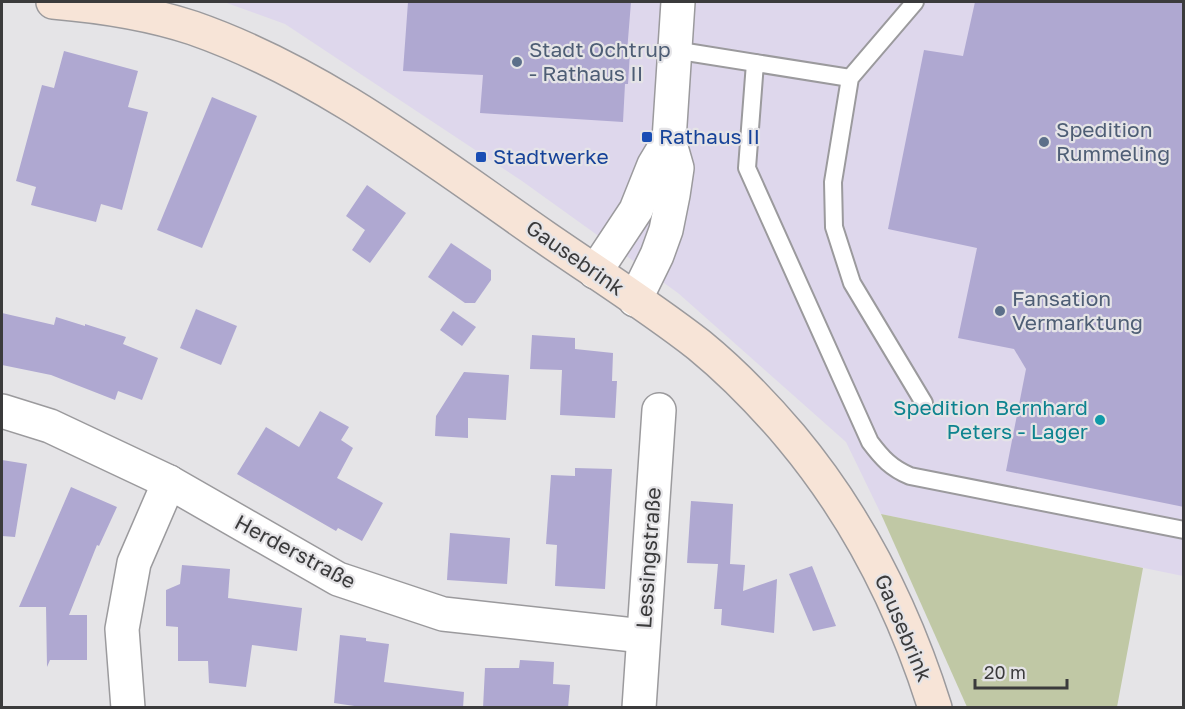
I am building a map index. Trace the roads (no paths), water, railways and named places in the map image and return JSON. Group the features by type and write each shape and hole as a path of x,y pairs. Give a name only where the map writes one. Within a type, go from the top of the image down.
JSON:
{"main road":[{"name":"Gausebrink","path":"53,2 109,9 190,27 232,42 297,73 384,127 699,345 743,385 791,438 821,478 875,560 926,678 935,708"}],"street":[{"path":"635,300 657,255 666,230 677,168 669,140 678,2"},
{"path":"595,272 636,210 647,188 654,165 669,140"},
{"name":"Lessingstraße","path":"639,708 659,410"},
{"name":"Herderstraße","path":"2,411 50,426 169,482 338,579 443,614 643,636"},
{"path":"128,708 122,629 134,563 169,482"}],"lane":[{"path":"915,2 850,78 833,182 834,227 852,283 924,403"},
{"path":"674,50 850,78"},
{"path":"755,63 747,168 870,442 882,458 893,468 909,476 1184,530"}],"place":[{"name":"Stadt Ochtrup - Rathaus II","path":"517,62"},
{"name":"Rathaus II","path":"647,137"},
{"name":"Spedition Rummeling","path":"1044,142"},
{"name":"Stadtwerke","path":"481,157"},
{"name":"Fansation Vermarktung","path":"1000,311"},
{"name":"Spedition Bernhard Peters - Lager","path":"1100,420"}]}
